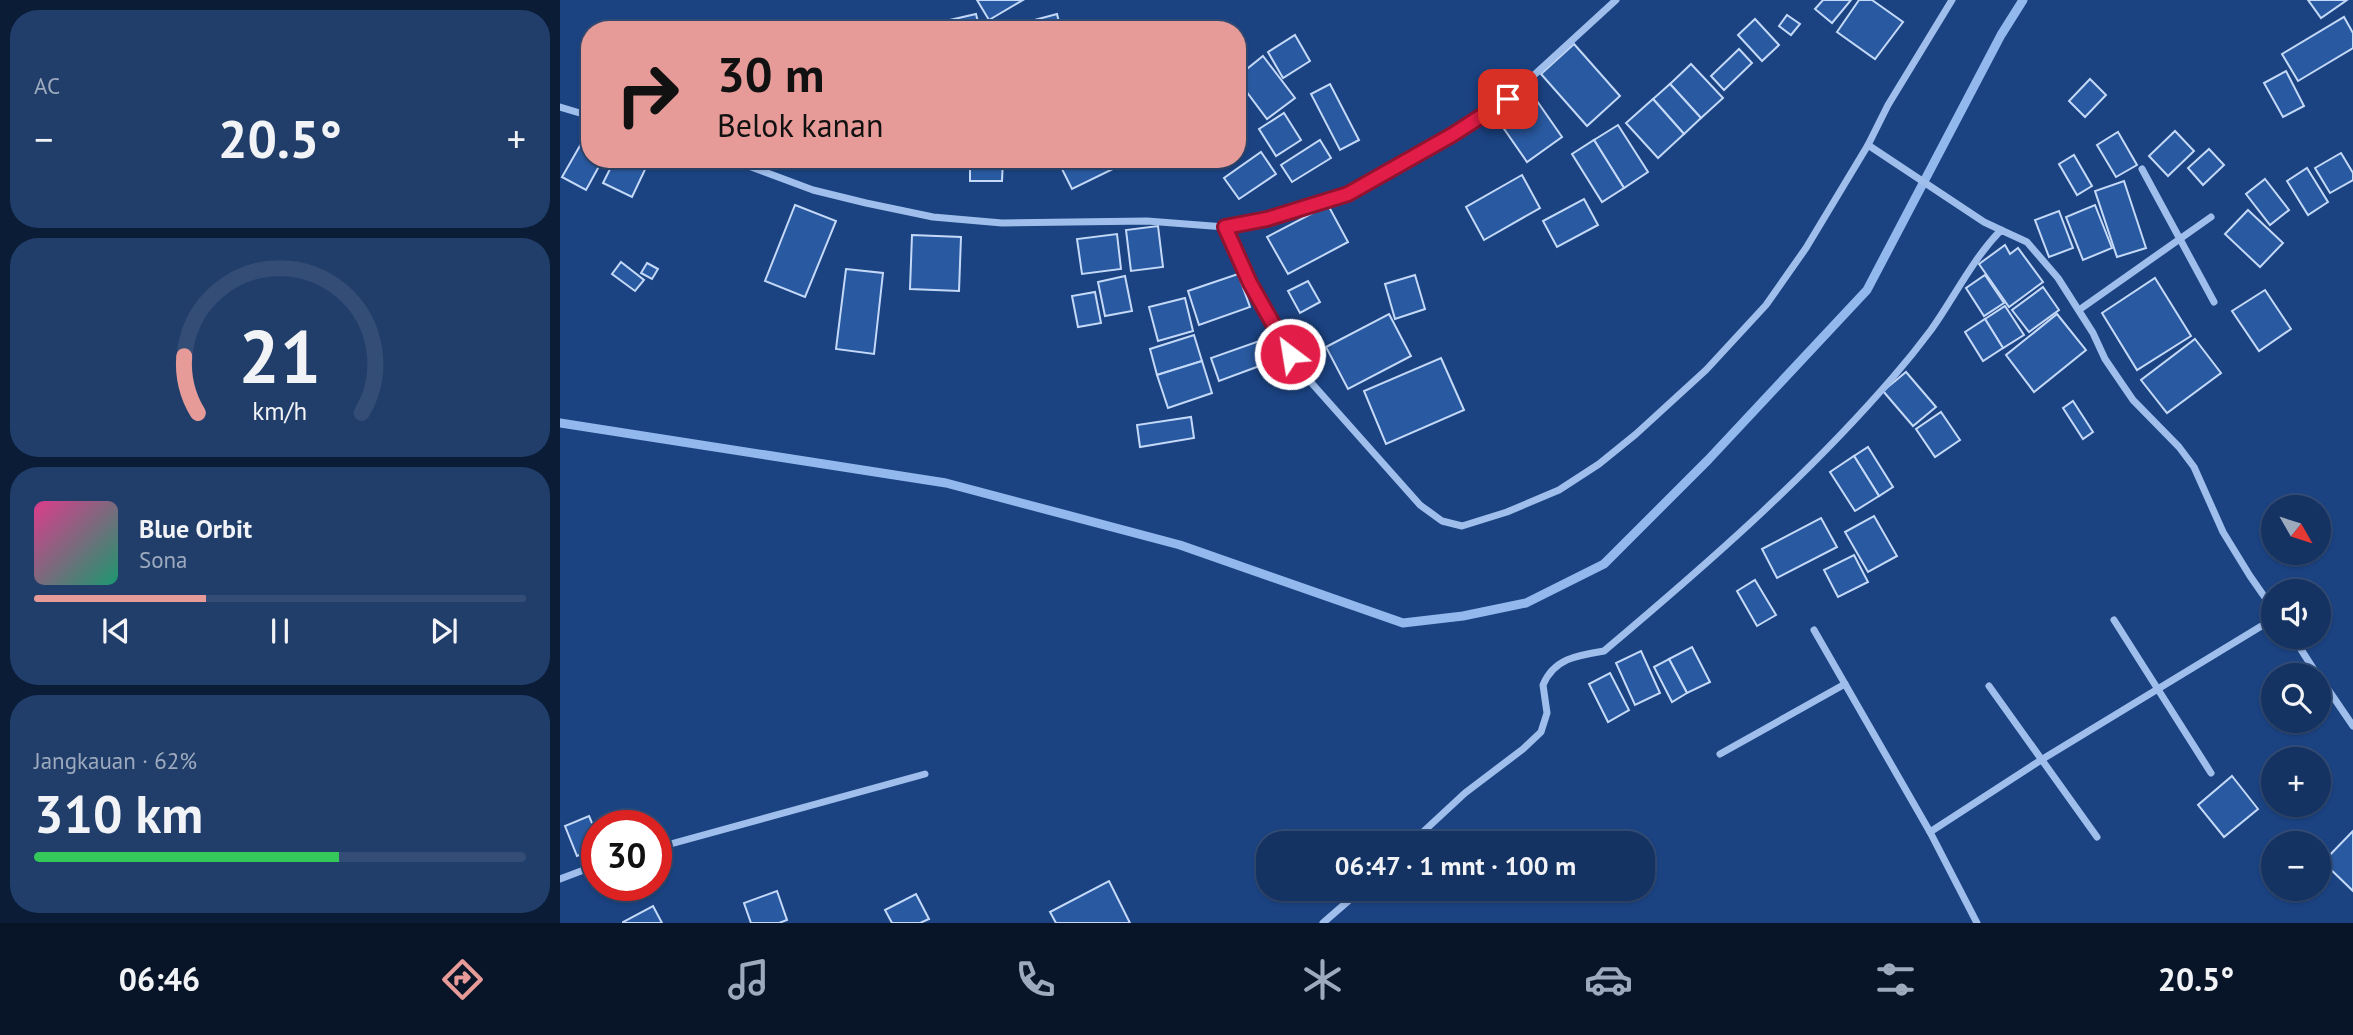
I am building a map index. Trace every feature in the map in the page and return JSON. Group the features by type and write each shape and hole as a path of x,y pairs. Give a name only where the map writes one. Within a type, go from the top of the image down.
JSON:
{"street":[{"path":"754,168 813,190 933,216 1002,223 1147,221 1225,227 1267,219 1348,194 1508,99 1616,0"},
{"path":"1225,227 1274,328 1300,370 1420,505 1442,521 1462,526 1507,512 1559,490 1599,464 1706,370 1766,305 1806,248 1952,0"},
{"path":"560,107 581,113"},
{"path":"1868,145 1984,222 2027,242 2059,278 2105,359 2133,400 2179,447 2194,467 2223,532 2261,591"},
{"path":"2141,169 2214,302"},
{"path":"2079,310 2211,217"},
{"path":"1424,831 1465,793 1541,732 1548,713 1542,685 1549,674 1570,657 1604,651 1760,514 1838,436 1904,365 1984,248 2001,230"},
{"path":"2114,620 2211,773"},
{"path":"1930,832 2041,760 2261,626"},
{"path":"1814,630 1930,832 1977,923"},
{"path":"1720,754 1845,684"},
{"path":"1989,686 2097,838"},
{"path":"2331,695 2353,726"},
{"path":"672,844 925,774"},
{"path":"560,879 581,871"},
{"path":"1323,923 1348,901"}],"building":[{"path":"977,0 1023,0 989,20"},
{"path":"1823,0 1851,0 1832,23 1815,9"},
{"path":"1859,0 1872,0 1903,22 1875,59 1837,32"},
{"path":"2308,0 2347,0 2321,18"},
{"path":"976,14 978,21 945,21"},
{"path":"1057,14 1059,21 1031,21"},
{"path":"1787,15 1800,24 1791,35 1779,26"},
{"path":"2344,17 2353,33 2353,48 2298,81 2282,54"},
{"path":"1755,19 1779,45 1762,61 1738,35"},
{"path":"1295,35 1310,61 1283,78 1268,52"},
{"path":"1574,44 1620,96 1587,126 1541,74"},
{"path":"1739,49 1752,63 1724,90 1711,76"},
{"path":"1263,56 1295,98 1267,119 1246,91 1246,70"},
{"path":"1691,64 1723,98 1701,118 1670,84"},
{"path":"2286,71 2304,106 2283,117 2264,83"},
{"path":"2090,79 2106,95 2085,117 2069,101"},
{"path":"1330,84 1359,140 1340,150 1311,94"},
{"path":"1670,84 1701,118 1684,134 1653,99"},
{"path":"1528,88 1562,137 1527,162 1493,113"},
{"path":"1653,99 1684,134 1658,158 1626,123"},
{"path":"1284,113 1301,140 1276,156 1259,129"},
{"path":"1618,125 1648,172 1624,188 1594,140"},
{"path":"2175,131 2194,151 2168,176 2149,156"},
{"path":"2118,132 2137,165 2116,177 2097,145"},
{"path":"1320,140 1331,158 1292,182 1281,165"},
{"path":"1594,140 1624,188 1602,202 1572,154"},
{"path":"581,144 581,168 598,168 586,190 562,177"},
{"path":"2209,149 2224,165 2203,185 2188,168"},
{"path":"1261,152 1276,174 1239,199 1224,178 1238,168 1246,168 1246,163"},
{"path":"2341,153 2353,173 2353,180 2330,193 2315,168"},
{"path":"2074,155 2092,186 2077,195 2059,164"},
{"path":"610,168 646,168 632,197 603,183"},
{"path":"970,168 1003,168 1002,181 970,181"},
{"path":"1062,168 1115,168 1072,189"},
{"path":"2307,168 2328,202 2308,215 2287,181"},
{"path":"1522,175 1540,208 1484,240 1466,207"},
{"path":"2265,179 2289,210 2270,225 2246,194"},
{"path":"2124,181 2146,248 2117,257 2095,191"},
{"path":"1584,199 1598,225 1557,247 1543,221"},
{"path":"795,205 836,221 805,297 765,281"},
{"path":"1328,205 1348,242 1288,274 1267,237"},
{"path":"2095,205 2112,248 2083,260 2066,217"},
{"path":"2248,210 2283,243 2260,267 2225,234"},
{"path":"2059,211 2073,248 2049,257 2035,220"},
{"path":"1158,226 1163,267 1131,271 1126,230"},
{"path":"1117,234 1121,269 1082,274 1077,239"},
{"path":"912,235 961,237 959,291 910,289"},
{"path":"2005,245 2010,254 2018,248 2043,282 2009,307 1979,264"},
{"path":"621,262 644,280 635,291 612,274"},
{"path":"647,263 658,269 652,279 641,273"},
{"path":"846,269 883,273 874,354 836,349"},
{"path":"1238,274 1250,307 1199,325 1188,291"},
{"path":"1415,275 1425,309 1395,319 1385,284"},
{"path":"1985,275 2004,303 1984,316 1966,288"},
{"path":"1125,276 1132,311 1105,316 1098,282"},
{"path":"2155,278 2191,336 2137,370 2102,313"},
{"path":"1308,281 1320,302 1300,313 1288,291"},
{"path":"2043,287 2059,310 2029,332 2012,310"},
{"path":"2265,290 2291,329 2259,351 2232,311"},
{"path":"1095,292 1101,323 1078,327 1072,296"},
{"path":"1185,298 1193,331 1158,341 1149,307"},
{"path":"2005,306 2024,335 2003,348 1985,319"},
{"path":"1389,314 1411,356 1348,389 1326,347"},
{"path":"2057,314 2086,350 2034,392 2006,355"},
{"path":"1985,319 2003,348 1983,361 1965,332"},
{"path":"1194,335 1202,361 1157,375 1150,349"},
{"path":"1265,339 1273,361 1219,381 1211,358"},
{"path":"2195,339 2221,373 2167,413 2141,380"},
{"path":"1441,358 1464,410 1386,444 1364,391"},
{"path":"1202,361 1212,393 1168,408 1157,375"},
{"path":"1906,372 1936,407 1913,426 1883,391"},
{"path":"2073,401 2093,432 2083,439 2063,408"},
{"path":"1941,412 1960,440 1935,457 1916,429"},
{"path":"1191,417 1194,438 1140,447 1137,425"},
{"path":"1868,447 1893,487 1879,496 1854,456"},
{"path":"1854,456 1879,496 1855,511 1830,472"},
{"path":"1874,516 1897,556 1868,572 1845,532"},
{"path":"1821,518 1837,547 1777,578 1762,549"},
{"path":"1854,555 1868,582 1838,597 1824,570"},
{"path":"1755,580 1776,615 1757,626 1737,591"},
{"path":"1692,647 1710,682 1687,693 1669,659"},
{"path":"1641,651 1660,693 1635,705 1616,663"},
{"path":"1669,659 1687,693 1672,702 1654,667"},
{"path":"1610,673 1629,710 1608,722 1589,684"},
{"path":"2232,776 2258,809 2224,837 2198,805"},
{"path":"581,819 581,854 577,856 565,826"},
{"path":"2353,831 2353,891 2331,870 2331,854"},
{"path":"1109,881 1130,923 1056,923 1050,912"},
{"path":"777,891 787,920 779,923 751,923 744,903"},
{"path":"916,894 929,919 920,923 892,923 885,910"},
{"path":"653,906 662,923 623,923 623,922"}],"waterway":[{"path":"560,423 946,483 1180,545 1403,623 1463,616 1526,603 1604,564 1708,460 1867,290 2001,35 2023,0"}],"route":[{"path":"1290,354 1250,283 1225,227 1267,219 1348,194 1452,135 1508,99"}]}
